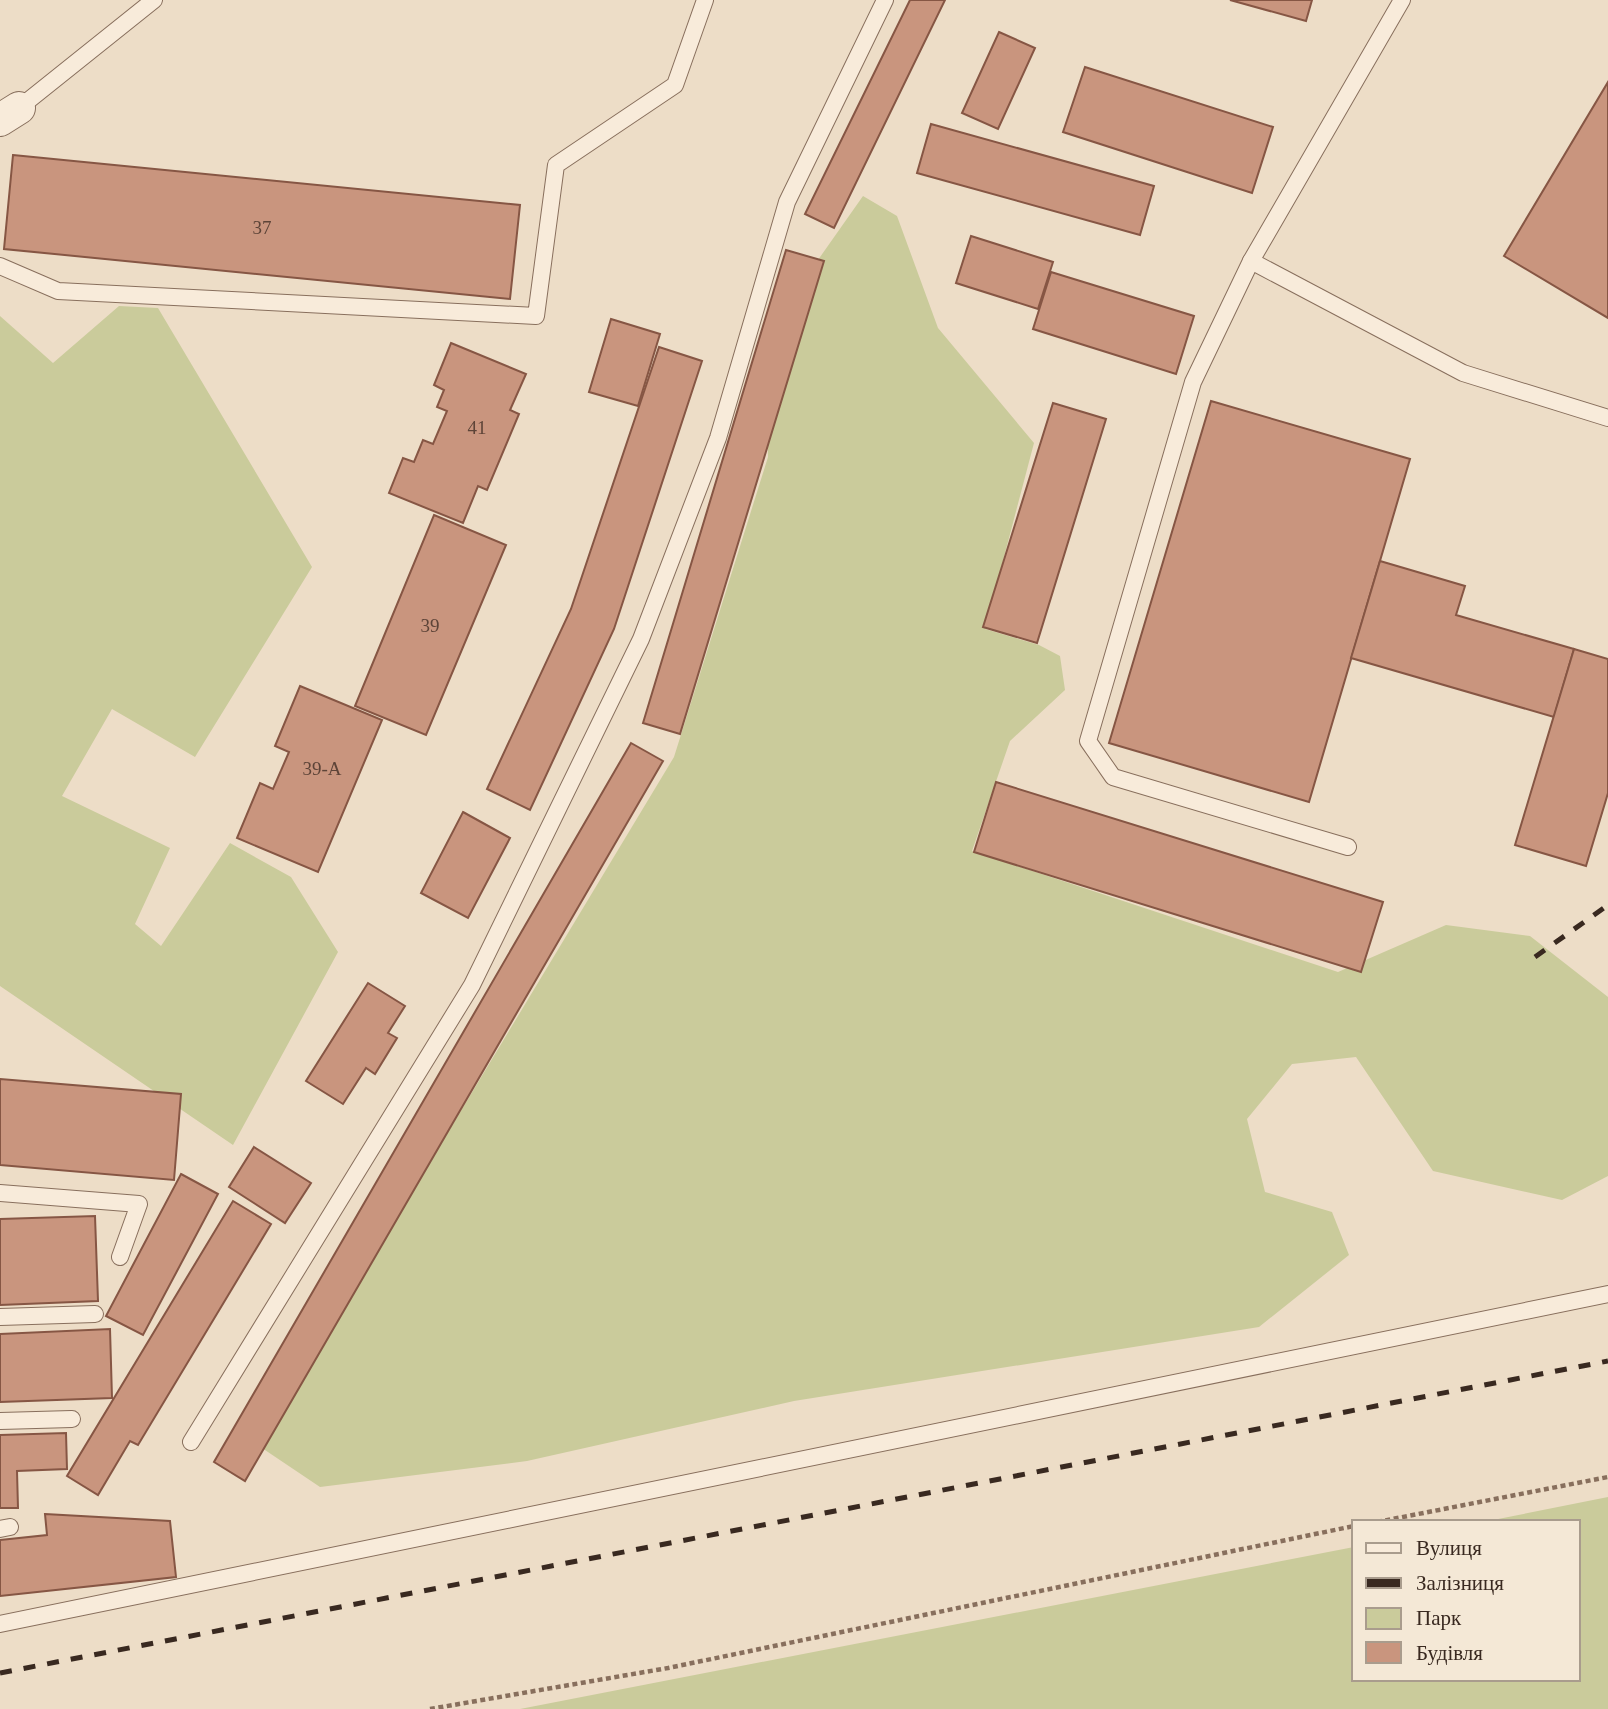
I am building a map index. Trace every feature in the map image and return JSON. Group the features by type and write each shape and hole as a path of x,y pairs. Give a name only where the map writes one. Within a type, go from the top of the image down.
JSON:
{"lane":[{"path":"10,114 154,0"},
{"path":"0,266 58,291 536,316 556,165 676,85 705,0"},
{"path":"191,1442 472,985 635,652 718,439 787,202 886,0"},
{"path":"1348,847 1113,777 1088,741 1193,382 1251,261 1402,0"},
{"path":"1251,261 1463,373 1608,418"},
{"path":"0,1193 139,1204 120,1257"},
{"path":"0,1624 1608,1294"},
{"path":"0,1317 95,1314"},
{"path":"0,1421 72,1419"}],"path":[{"path":"1387,1520 1608,1477"},
{"path":"430,1709 668,1668 1352,1526"}],"green space":[{"path":"863,196 897,216 938,328 1034,443 985,629 1039,645 1060,656 1065,690 1010,741 972,851 1338,972 1446,925 1530,936 1608,997 1608,1176 1562,1200 1433,1171 1356,1057 1292,1064 1247,1119 1265,1192 1332,1212 1349,1255 1259,1327 794,1401 527,1461 320,1487 259,1446 674,757 768,457 767,387 806,277"},
{"path":"119,306 158,308 312,567 195,757 112,709 62,796 170,848 135,924 161,946 230,843 291,877 338,952 233,1145 0,986 0,316 53,363"},
{"path":"1608,1497 1608,1709 520,1709 1352,1547 1352,1681 1580,1681 1580,1520 1493,1520"}],"building":[{"path":"910,0 945,0 834,228 805,214"},
{"path":"1230,0 1312,0 1306,21"},
{"path":"999,32 1035,48 998,129 962,113"},
{"path":"1085,67 1273,127 1252,193 1063,132"},
{"path":"1608,82 1608,318 1504,256"},
{"path":"931,124 1154,186 1140,235 917,173"},
{"path":"13,155 520,205 510,299 4,249"},
{"path":"971,236 1053,262 1038,309 956,283"},
{"path":"786,250 824,261 680,734 643,723"},
{"path":"1051,272 1194,316 1176,374 1033,329"},
{"path":"611,319 660,334 638,406 589,392"},
{"path":"451,343 526,374 510,410 519,414 487,490 478,486 463,523 389,493 403,458 414,462 423,440 433,444 447,411 437,407 444,390 434,385"},
{"path":"659,347 702,361 614,629 530,810 487,789 571,609"},
{"path":"1211,401 1410,459 1309,802 1109,743"},
{"path":"1053,403 1106,419 1037,643 983,627"},
{"path":"434,515 506,545 426,735 355,706"},
{"path":"1380,561 1465,586 1456,615 1574,649 1554,717 1351,658"},
{"path":"1574,649 1608,659 1608,793 1586,866 1515,845"},
{"path":"300,686 382,720 318,872 237,838 260,783 273,789 289,752 275,746"},
{"path":"631,743 663,761 245,1481 214,1462"},
{"path":"996,782 1383,902 1361,972 974,852"},
{"path":"463,812 510,838 468,918 421,893"},
{"path":"368,983 405,1006 388,1033 397,1038 375,1074 366,1068 343,1104 306,1081"},
{"path":"0,1079 181,1094 174,1180 0,1165"},
{"path":"254,1147 311,1183 285,1223 229,1187"},
{"path":"181,1174 218,1194 143,1335 106,1316"},
{"path":"233,1201 271,1224 138,1445 130,1441 98,1495 67,1476"},
{"path":"95,1216 98,1301 0,1305 0,1219"},
{"path":"110,1329 112,1398 0,1402 0,1334"},
{"path":"66,1433 67,1469 17,1471 18,1508 0,1508 0,1435"},
{"path":"45,1514 170,1521 176,1577 0,1596 0,1540 47,1535"}],"railway":[{"path":"1535,957 1608,905"},
{"path":"0,1673 1608,1361"}]}
